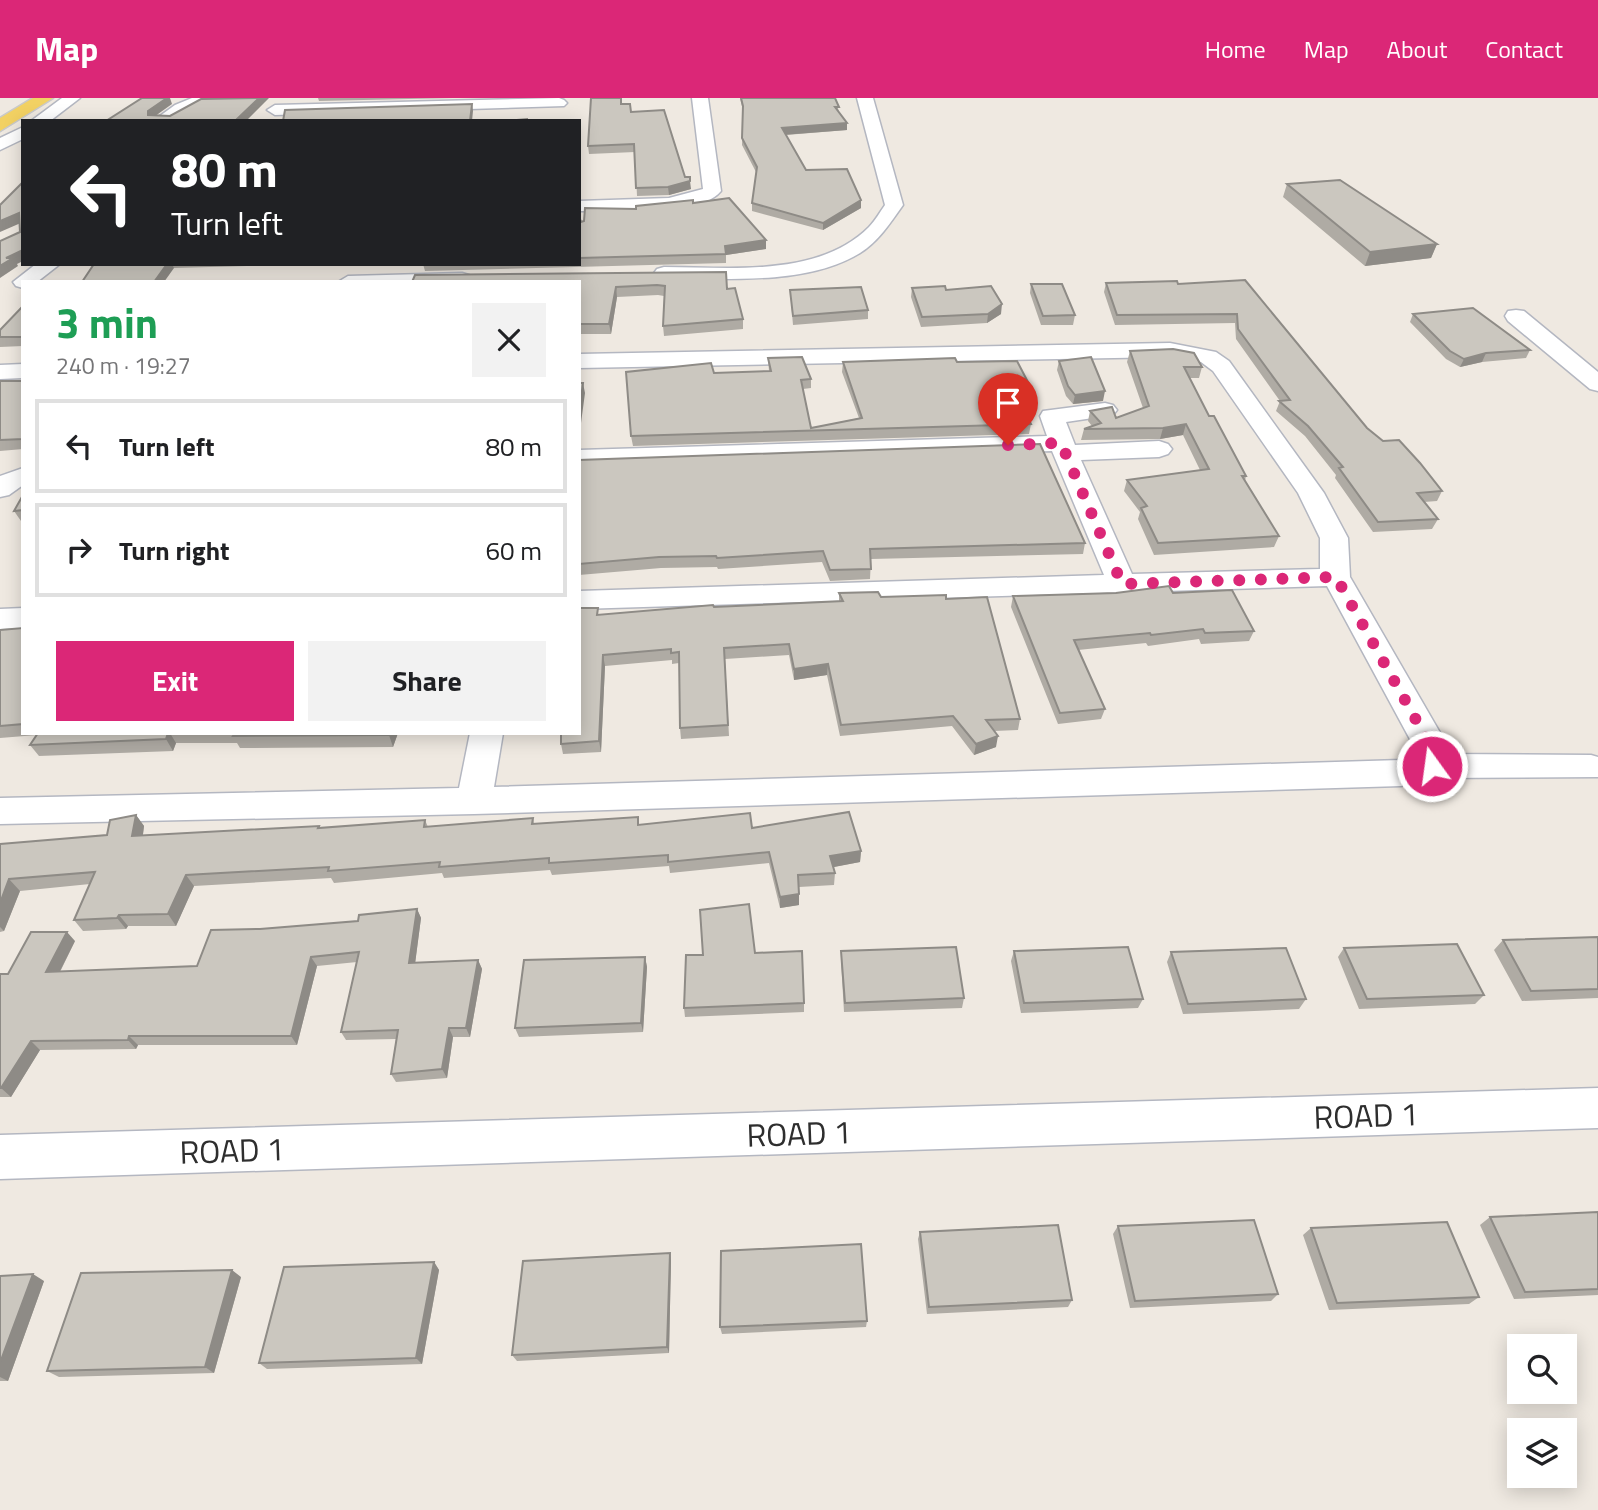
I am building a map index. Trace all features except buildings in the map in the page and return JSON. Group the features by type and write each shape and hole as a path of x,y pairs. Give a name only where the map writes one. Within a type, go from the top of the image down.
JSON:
{"main road":[{"path":"0,126 45,98"}],"street":[{"path":"42,119 72,98"},
{"path":"164,119 180,108 206,98"},
{"path":"581,206 680,202 705,197 712,191 700,98"},
{"path":"650,274 776,270 808,265 834,257 873,235 886,221 894,205 865,98"},
{"path":"282,109 560,101 558,119"},
{"path":"0,145 21,133"},
{"path":"28,280 47,266"},
{"path":"45,280 66,266"},
{"path":"416,280 485,278"},
{"path":"1516,316 1598,384"},
{"path":"581,361 1170,350 1208,357 1221,366 1311,493 1334,538 1336,577 1429,743 1432,766"},
{"path":"0,372 21,371"},
{"path":"1105,410 1052,415 1063,448 1122,584"},
{"path":"581,458 1063,448 1159,449"},
{"path":"0,489 11,480 21,477"},
{"path":"581,600 1336,577"},
{"path":"0,619 21,618"},
{"path":"474,801 487,735"},
{"path":"0,811 474,801 1387,773 1432,766 1591,767"},
{"name":"ROAD 1","path":"0,1157 1598,1108"}],"route":[{"path":"1008,445 1061,443 1122,584 1336,577 1429,743 1432,766"}]}
